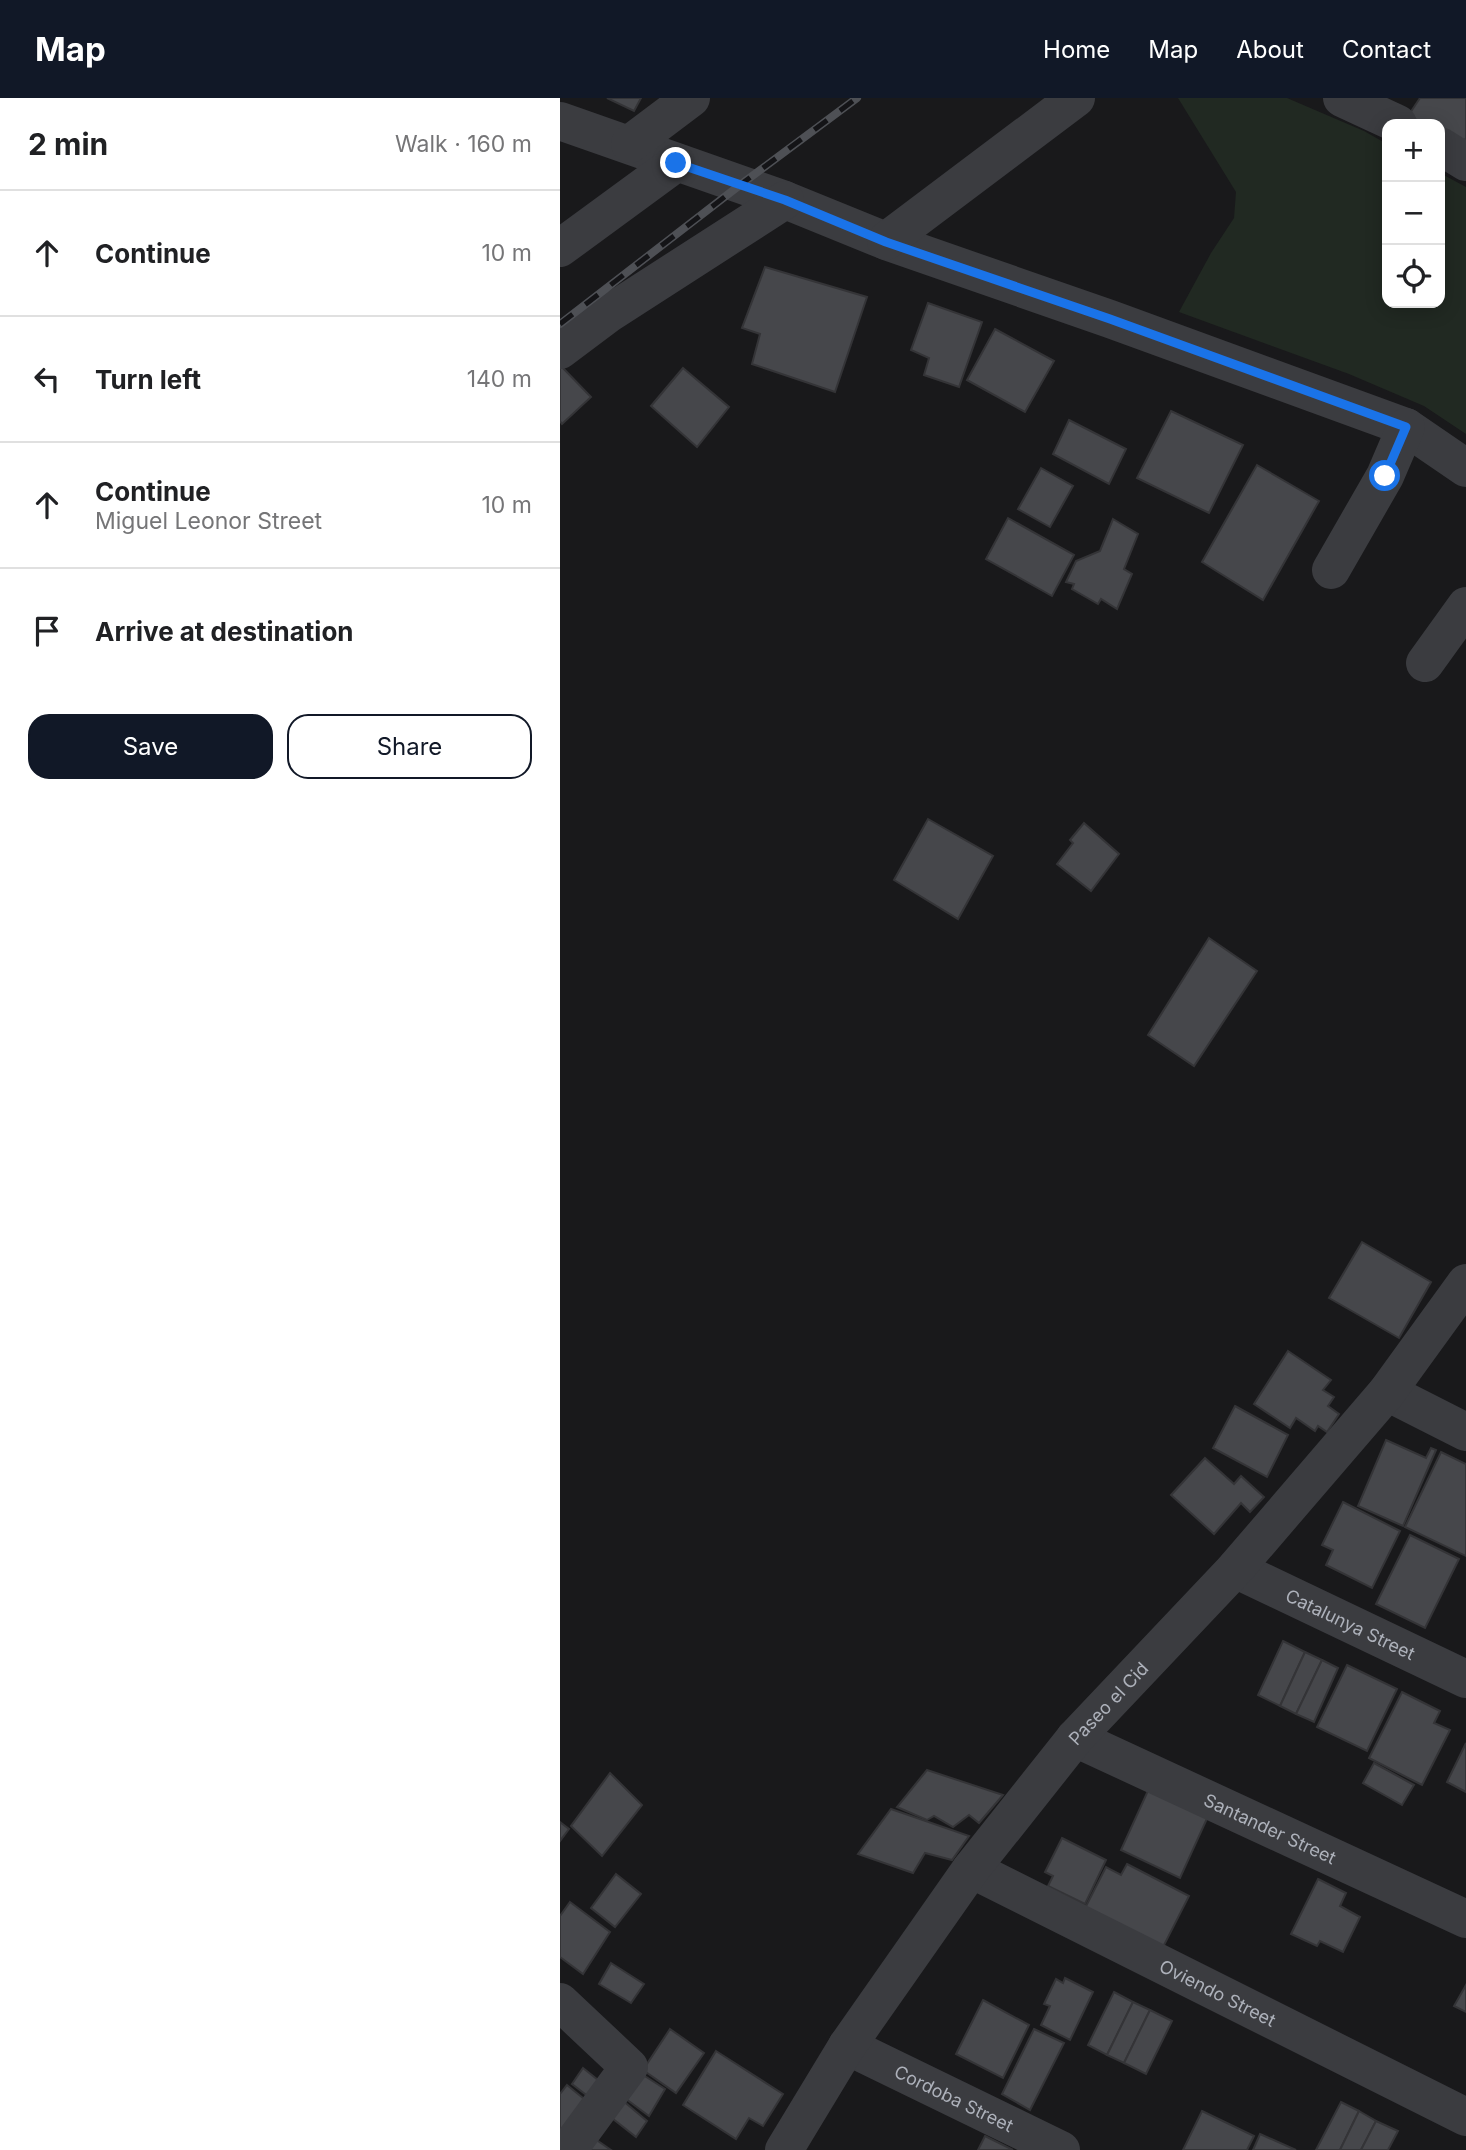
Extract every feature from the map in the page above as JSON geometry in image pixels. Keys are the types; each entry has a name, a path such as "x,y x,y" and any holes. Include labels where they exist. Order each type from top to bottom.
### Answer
{"street":[{"path":"629,144 691,98"},
{"path":"886,242 1076,98"},
{"path":"1342,98 1387,119"},
{"path":"560,121 785,200 886,242 1110,319 1406,427 1466,468"},
{"path":"1445,149 1466,162"},
{"path":"560,248 676,163"},
{"path":"560,350 608,314 785,200"},
{"path":"1331,570 1385,476 1406,427"},
{"path":"1424,663 1466,607"},
{"name":"Paseo el Cid","path":"783,2150 847,2046 971,1869 1074,1738 1235,1569 1387,1392 1466,1283"},
{"path":"1387,1392 1466,1432"},
{"name":"Catalunya Street","path":"1235,1569 1466,1679"},
{"name":"Santander Street","path":"1074,1738 1466,1919"},
{"name":"Oviendo Street","path":"971,1869 1466,2117"},
{"path":"560,2002 629,2067 568,2150"},
{"name":"Cordoba Street","path":"847,2046 1061,2150"}],"shaded area":[{"path":"1178,98 1287,98 1364,131 1382,141 1382,308 1445,308 1445,176 1466,187 1466,434 1424,406 1349,374 1179,312 1211,253 1234,218 1236,192"}],"building":[{"path":"607,98 641,98 634,111"},
{"path":"1420,98 1466,98 1466,138 1463,143 1445,134 1445,119 1414,119 1408,116"},
{"path":"765,267 867,297 835,392 752,364 760,334 742,328"},
{"path":"928,303 982,322 959,387 924,375 929,358 911,350"},
{"path":"995,329 1054,361 1025,412 967,380"},
{"path":"560,365 591,397 562,424 560,421"},
{"path":"683,368 729,407 697,447 651,406"},
{"path":"1171,411 1243,445 1209,513 1137,478"},
{"path":"1069,420 1126,449 1109,484 1053,454"},
{"path":"1257,465 1319,501 1263,600 1202,562"},
{"path":"1041,468 1073,486 1050,527 1018,509"},
{"path":"1008,518 1074,555 1052,596 986,559"},
{"path":"1113,519 1138,534 1124,569 1132,574 1117,609 1101,599 1098,604 1072,589 1074,584 1066,582 1076,561 1100,551"},
{"path":"928,819 993,856 958,919 894,880"},
{"path":"1084,823 1119,854 1091,891 1057,864 1073,843 1070,840"},
{"path":"1209,938 1257,971 1194,1066 1148,1035"},
{"path":"1362,1242 1431,1282 1399,1338 1329,1298"},
{"path":"1288,1351 1331,1380 1323,1390 1334,1397 1328,1406 1339,1414 1327,1432 1318,1426 1315,1431 1296,1418 1290,1428 1254,1404"},
{"path":"1235,1406 1288,1435 1267,1477 1213,1448"},
{"path":"1386,1440 1426,1458 1431,1448 1436,1450 1403,1526 1358,1506"},
{"path":"1441,1452 1466,1464 1466,1556 1405,1527"},
{"path":"1205,1458 1234,1484 1241,1476 1264,1497 1250,1512 1241,1503 1214,1534 1171,1495"},
{"path":"1343,1502 1400,1531 1372,1588 1326,1565 1333,1550 1322,1545"},
{"path":"1410,1535 1459,1559 1425,1628 1376,1604"},
{"path":"1283,1641 1305,1652 1280,1706 1258,1695"},
{"path":"1305,1652 1322,1660 1296,1714 1280,1706"},
{"path":"1322,1660 1338,1668 1314,1722 1296,1714"},
{"path":"1347,1665 1397,1689 1367,1751 1317,1727"},
{"path":"1402,1692 1440,1711 1434,1723 1450,1730 1422,1785 1369,1758"},
{"path":"1466,1743 1466,1792 1447,1782"},
{"path":"1374,1763 1414,1785 1402,1805 1363,1783"},
{"path":"927,1770 1003,1795 979,1823 969,1815 953,1827 934,1816 927,1820 897,1807"},
{"path":"610,1773 642,1805 602,1856 571,1826"},
{"path":"1151,1784 1210,1812 1180,1878 1121,1850"},
{"path":"891,1809 969,1836 952,1860 925,1853 913,1873 858,1854"},
{"path":"560,1822 569,1829 560,1841"},
{"path":"1062,1838 1106,1860 1085,1904 1048,1886 1053,1876 1045,1872"},
{"path":"1127,1864 1189,1896 1159,1955 1082,1914 1106,1867 1121,1875"},
{"path":"616,1874 641,1894 615,1927 591,1908"},
{"path":"1318,1879 1346,1893 1340,1906 1360,1917 1343,1952 1320,1941 1317,1946 1291,1934"},
{"path":"570,1902 610,1932 583,1974 560,1957 560,1916"},
{"path":"611,1963 644,1984 631,2003 599,1984"},
{"path":"1065,1978 1093,1992 1070,2040 1041,2025 1050,2006 1044,2004 1056,1979 1063,1983"},
{"path":"1466,1985 1466,2012 1454,2006"},
{"path":"1114,1992 1133,2002 1107,2055 1088,2045"},
{"path":"983,2000 1029,2025 1003,2078 956,2054"},
{"path":"1133,2002 1150,2010 1124,2063 1107,2055"},
{"path":"1150,2010 1172,2021 1146,2074 1124,2063"},
{"path":"670,2029 704,2053 676,2093 643,2070"},
{"path":"1034,2029 1064,2043 1030,2110 1002,2094"},
{"path":"716,2051 783,2094 763,2126 749,2118 736,2139 683,2105"},
{"path":"583,2068 608,2088 598,2104 572,2084"},
{"path":"637,2071 665,2089 649,2116 622,2096"},
{"path":"567,2085 594,2107 560,2140 560,2094"},
{"path":"615,2094 647,2121 636,2137 603,2111"},
{"path":"1341,2102 1359,2111 1340,2150 1316,2150"},
{"path":"1202,2111 1254,2136 1247,2150 1183,2150"},
{"path":"1359,2111 1376,2121 1361,2150 1340,2150"},
{"path":"1376,2121 1398,2131 1388,2150 1361,2150"},
{"path":"585,2132 611,2150 573,2150"},
{"path":"1260,2134 1296,2150 1253,2150"},
{"path":"985,2136 1013,2150 978,2150"}],"railway":[{"path":"560,324 857,98"}],"route":[{"path":"676,163 785,200 886,242 1110,319 1406,427 1385,476"}]}
